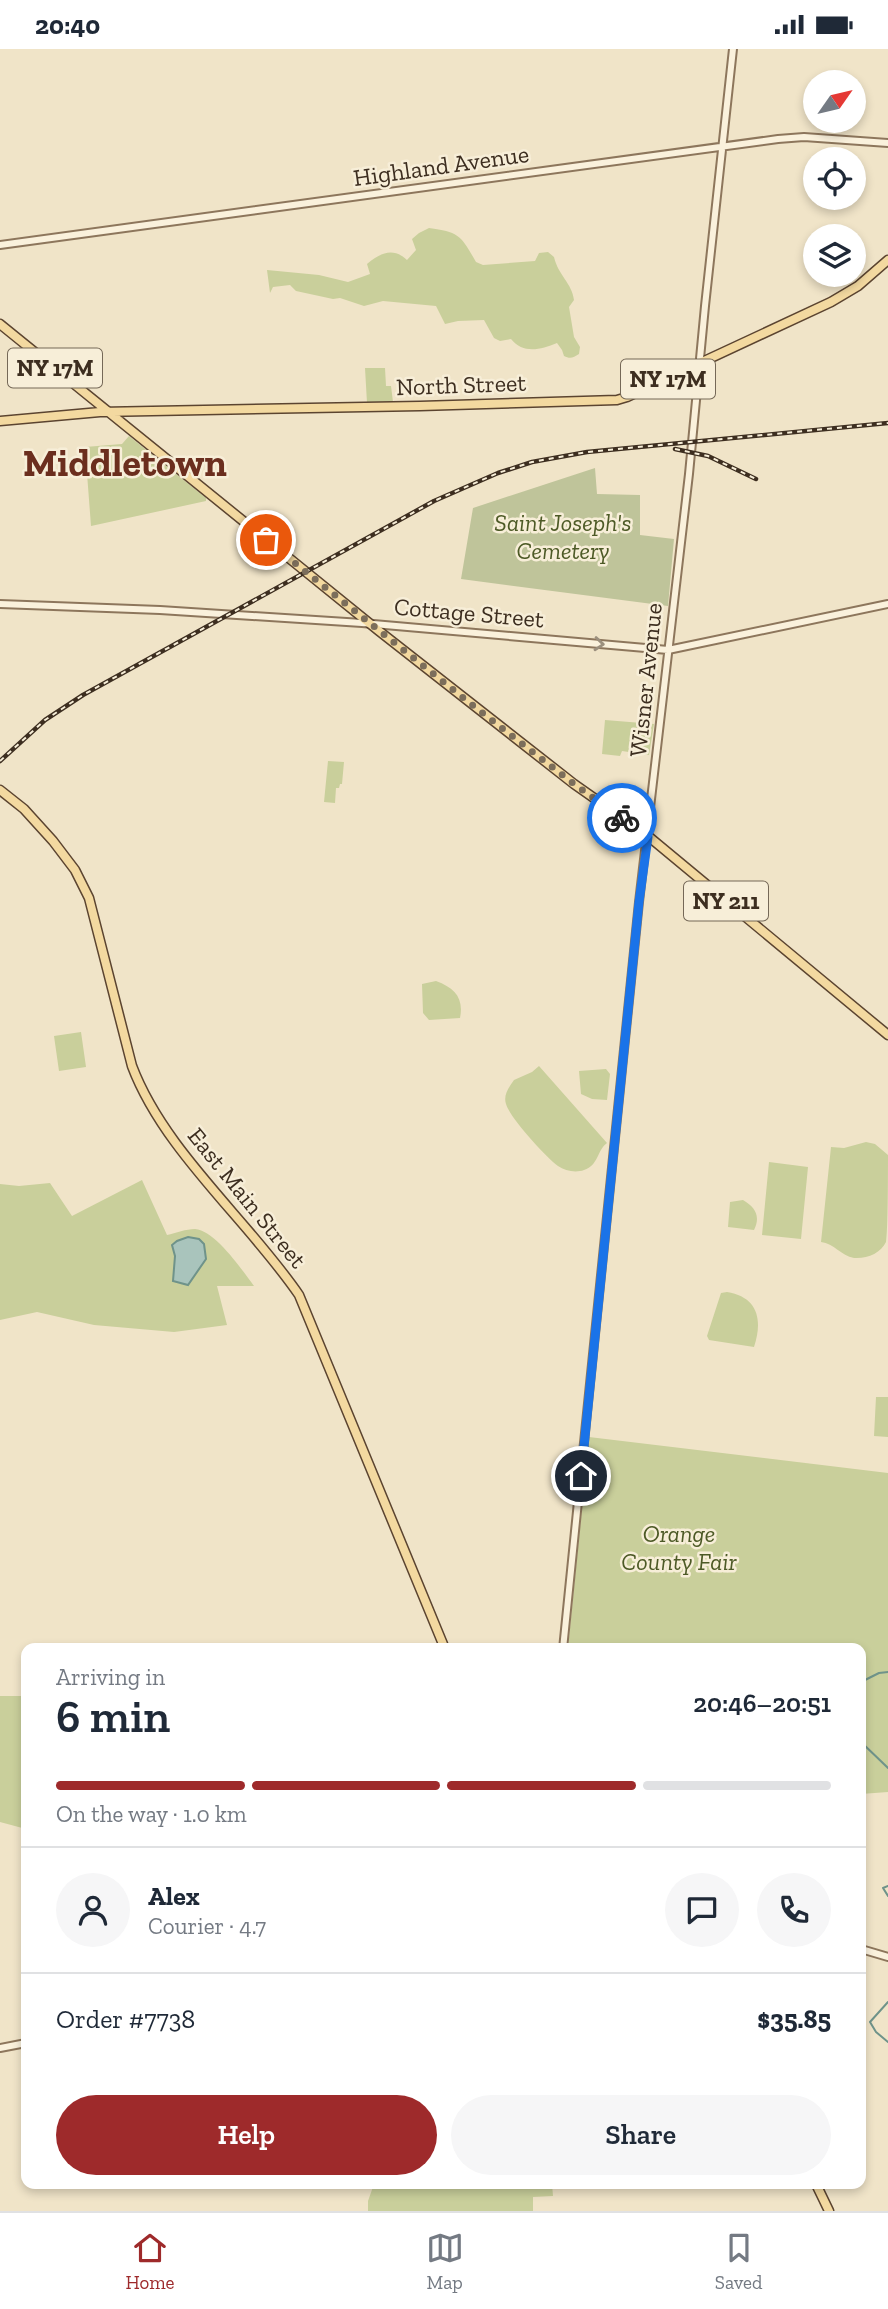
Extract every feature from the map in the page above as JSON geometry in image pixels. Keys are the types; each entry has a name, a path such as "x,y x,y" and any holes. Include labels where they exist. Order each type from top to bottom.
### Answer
{"main road":[{"name":"North Street","path":"0,421 110,412 609,401 627,397 701,364 831,302 858,286 888,260"},
{"name":"NY 17M","path":"0,324 110,412"},
{"name":"NY 211","path":"110,412 371,624 574,784 648,837 888,1035"},
{"name":"East Main Street","path":"0,790 43,829 75,870 85,889 93,910 132,1066 155,1111 186,1154 281,1268 299,1295 443,1643"},
{"path":"818,2189 829,2211"}],"street":[{"name":"Wisner Avenue","path":"564,1643 639,902 701,364 733,49"},
{"name":"Highland Avenue","path":"0,245 804,137 888,143"},
{"name":"Cottage Street","path":"0,604 160,610 371,624 668,650 888,604"},
{"path":"866,1950 888,1957"},
{"path":"0,2048 21,2044"}],"green space":[{"path":"429,228 454,234 467,246 476,262 483,265 535,261 539,253 548,252 554,257 573,294 574,300 569,307 574,337 580,347 579,354 572,358 564,356 557,343 526,349 511,339 500,341 494,338 484,320 445,324 436,306 383,301 364,306 340,298 296,291 290,285 273,287 270,293 267,270 319,275 348,282 370,274 367,264 382,254 397,254 407,260 416,250 412,239"},
{"path":"365,368 385,368 386,386 391,386 393,402 367,403"},
{"path":"129,436 206,498 206,501 91,526 85,447 122,444"},
{"name":"Saint Joseph's Cemetery","path":"595,468 597,494 640,495 640,535 674,539 668,606 461,579 473,508"},
{"path":"605,720 654,724 649,755 622,751 620,756 602,754"},
{"path":"328,761 344,762 342,784 336,788 335,803 324,802"},
{"path":"436,981 457,995 461,1005 460,1018 429,1020 423,1013 422,984"},
{"path":"81,1032 86,1067 59,1071 54,1036"},
{"path":"539,1066 607,1143 589,1168 571,1171 558,1166 521,1127 506,1104 508,1088 514,1080"},
{"path":"606,1069 610,1074 607,1100 592,1099 581,1094 579,1071"},
{"path":"866,1142 875,1144 888,1155 886,1242 873,1255 854,1258 821,1242 831,1147 844,1148"},
{"path":"769,1162 808,1167 801,1239 762,1235"},
{"path":"142,1180 167,1235 192,1229 203,1231 228,1252 254,1286 217,1286 227,1325 174,1332 94,1325 37,1312 0,1320 0,1184 19,1186 50,1183 72,1216"},
{"path":"743,1200 756,1212 754,1230 728,1227 730,1202"},
{"path":"727,1292 746,1299 756,1311 758,1328 754,1347 709,1340 707,1336 721,1293"},
{"path":"876,1397 888,1397 888,1437 874,1436"},
{"name":"Orange County Fair","path":"589,1437 888,1473 888,1792 866,1794 866,1643 568,1643"},
{"path":"0,1696 21,1696 21,1828 0,1822"},
{"path":"372,2189 552,2189 553,2196 533,2197 533,2211 368,2211"}],"water":[{"path":"188,1237 199,1239 204,1244 206,1259 188,1285 173,1281 175,1256 172,1245"}],"waterway":[{"path":"866,1680 888,1672"},
{"path":"866,1747 888,1768"},
{"path":"888,1886 883,1888 888,1896"},
{"path":"888,2002 870,2022 876,2032 888,2042"}],"railway":[{"path":"0,761 45,720 83,695 434,501 498,473 532,462 587,452 888,423"},
{"path":"675,449 708,456 756,479"}],"way so far":[{"path":"266,540 476,708 622,818"}],"district":[{"name":"Middletown","path":"125,463"}],"route":[{"path":"581,1476 639,902 648,837 622,818"}]}
